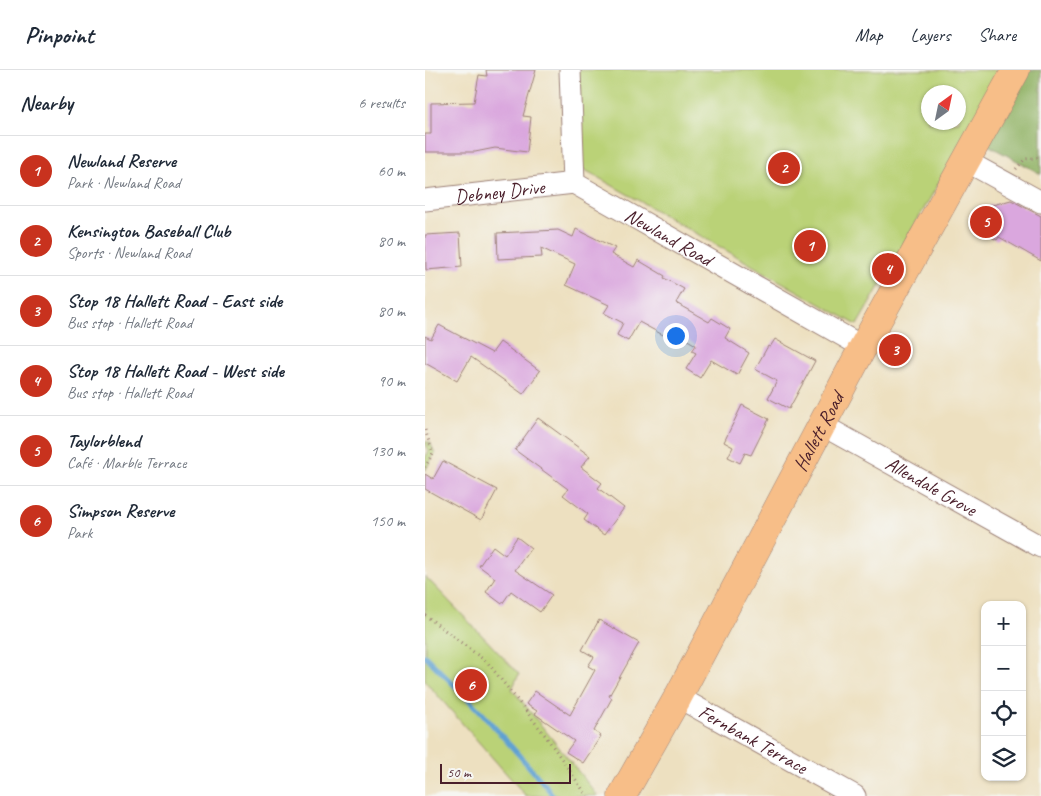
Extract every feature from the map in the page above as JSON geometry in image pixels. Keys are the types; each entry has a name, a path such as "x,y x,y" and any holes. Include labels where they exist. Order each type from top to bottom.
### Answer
{"main road":[{"name":"Hallett Road","path":"622,796 678,696 863,347 1016,70"}],"street":[{"path":"570,70 574,183"},
{"path":"966,161 1041,202"},
{"name":"Debney Drive","path":"425,200 574,183"},
{"name":"Newland Road","path":"574,183 863,347"},
{"name":"Allendale Grove","path":"821,425 1041,547"},
{"name":"Fernbank Terrace","path":"678,696 855,796"}],"path":[{"path":"1003,181 1025,159 1041,157"},
{"path":"425,430 433,453 425,467"},
{"path":"425,615 488,663 545,735 587,796"}],"green space":[{"path":"577,70 1004,70 857,325 578,166"},
{"path":"1029,70 1041,70 1041,174 988,145"},
{"path":"425,442 430,442 435,453 425,471 425,458 429,451"},
{"path":"425,576 519,674 512,689 598,796 526,796 425,681"}],"building":[{"path":"486,70 536,70 523,116 531,117 527,152 495,148 475,152 425,152 425,134 431,134 431,103 474,102 479,75 487,76"},
{"path":"1011,200 1041,216 1041,261 999,237 997,240 974,228 985,207"},
{"path":"576,229 615,248 611,254 634,267 638,260 665,276 664,278 684,289 676,303 709,322 712,318 730,329 725,338 749,353 737,375 711,360 700,378 686,369 696,353 692,351 696,345 667,328 663,335 639,322 628,341 617,335 623,323 604,313 609,305 566,285 575,264 541,248 542,257 498,259 497,233 558,230 573,237"},
{"path":"460,233 462,267 426,270 425,235"},
{"path":"439,325 492,353 500,342 540,371 523,394 471,357 457,381 425,363 425,336 431,339"},
{"path":"775,339 815,361 789,409 768,398 777,381 755,369 768,346 770,347"},
{"path":"742,405 769,419 751,455 745,453 740,463 728,457 733,447 724,442"},
{"path":"538,418 590,456 581,467 602,483 598,488 624,508 604,535 584,520 588,514 563,495 568,489 515,450"},
{"path":"443,461 497,490 481,520 425,489 425,474 433,479"},
{"path":"517,537 531,548 515,570 552,595 540,612 511,591 502,604 486,592 495,578 479,566 493,546 505,555"},
{"path":"599,620 639,643 609,696 612,698 594,731 601,736 583,763 566,752 574,741 535,714 537,711 526,704 535,691 570,715 595,670 588,666 594,657 582,650"}],"waterway":[{"path":"425,656 482,713 553,796"}],"place":[{"name":"Kensington Baseball Club","path":"784,168"},
{"name":"Taylorblend","path":"986,222"},
{"name":"Newland Reserve","path":"810,246"},
{"name":"Stop 18 Hallett Road - West side","path":"888,269"},
{"name":"Stop 18 Hallett Road - East side","path":"895,350"},
{"name":"Simpson Reserve","path":"471,685"}]}
